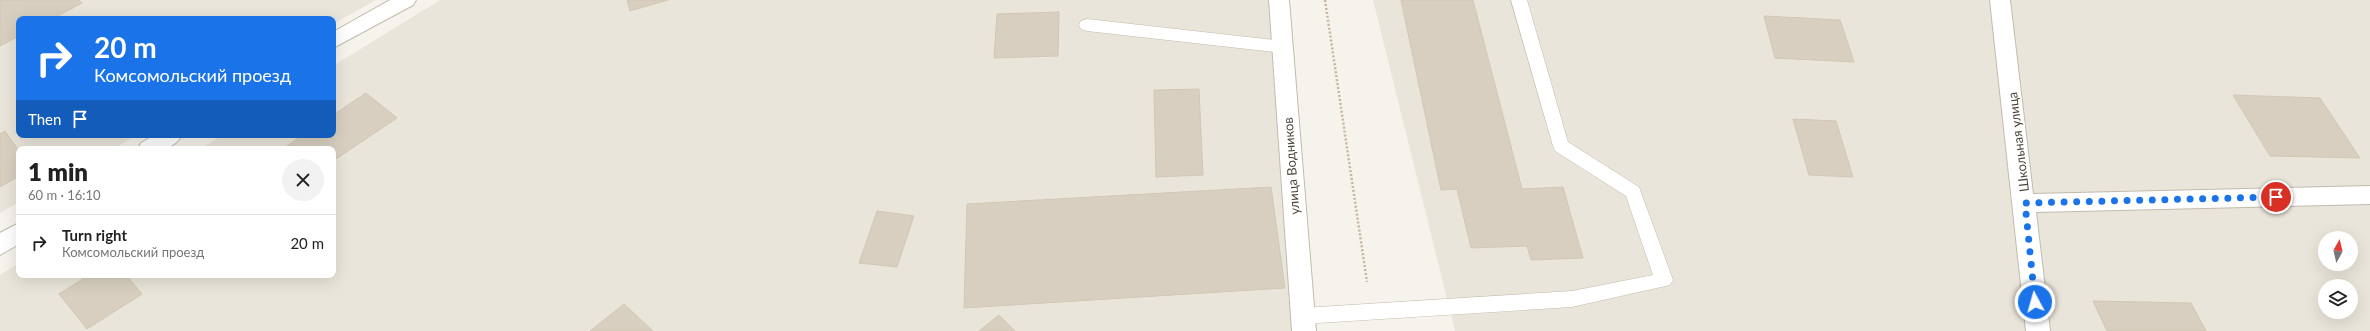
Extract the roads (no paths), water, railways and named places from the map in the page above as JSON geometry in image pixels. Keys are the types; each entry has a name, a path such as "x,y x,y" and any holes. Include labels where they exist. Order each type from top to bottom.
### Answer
{"street":[{"path":"336,39 406,0"},
{"name":"улица Водников","path":"1279,0 1303,324"},
{"name":"Школьная улица","path":"2000,0 2025,203 2038,331"},
{"path":"154,146 166,138"},
{"path":"2025,203 2370,195"},
{"path":"0,244 16,234"}],"lane":[{"path":"1303,324 1371,312 1572,299 1664,280 1633,192 1560,146 1519,0"},
{"path":"1087,25 1283,47"}]}
